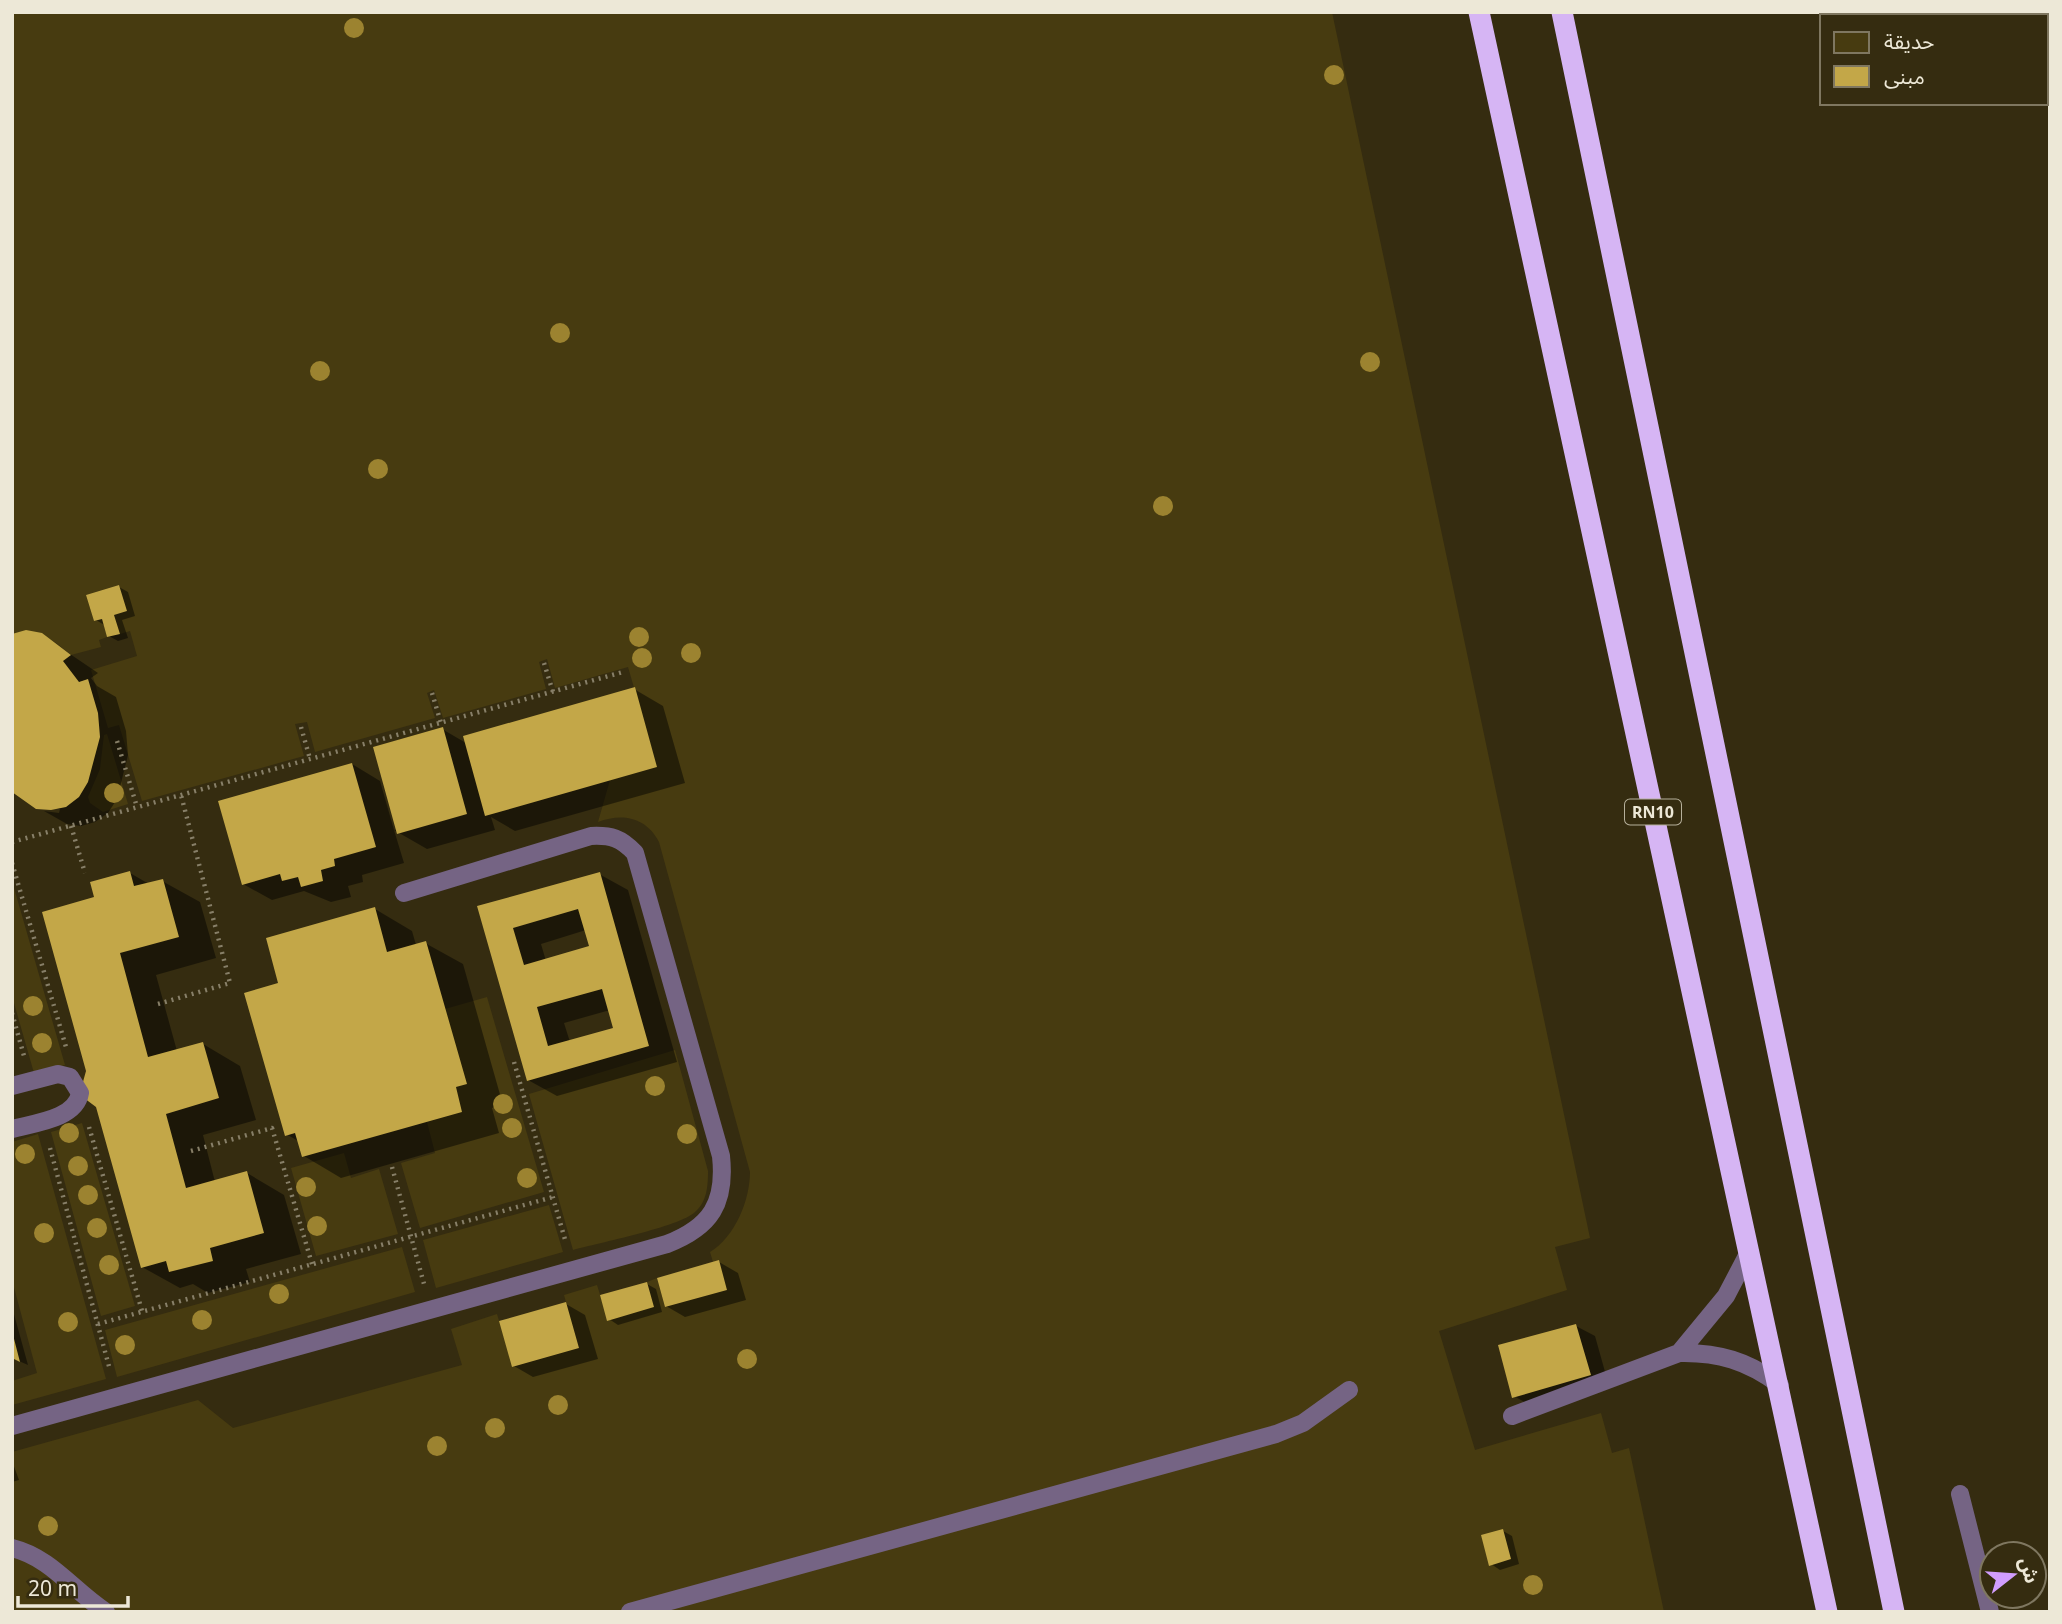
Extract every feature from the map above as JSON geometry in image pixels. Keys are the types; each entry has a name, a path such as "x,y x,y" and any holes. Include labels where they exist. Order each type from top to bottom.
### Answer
{"highway":[{"name":"RN10","path":"1479,12 1780,1385 1827,1612"},
{"path":"1562,12 1894,1612"}],"lane":[{"path":"12,1426 574,1270 689,1236 706,1221 718,1201 723,1178 721,1156 635,853 623,841 608,835 591,836 404,893"},
{"path":"12,1086 58,1074 70,1077 79,1089 78,1101 71,1110 12,1129"},
{"path":"1679,1353 1726,1296 1749,1252"},
{"path":"1512,1416 1679,1353 1722,1356 1743,1362 1780,1385"},
{"path":"630,1612 1276,1434 1311,1418 1349,1390"},
{"path":"1960,1494 1990,1612"},
{"path":"12,1548 29,1552 53,1568 106,1612"}],"path":[{"path":"544,663 553,692"},
{"path":"12,842 623,672"},
{"path":"432,693 441,723"},
{"path":"301,727 310,759"},
{"path":"117,741 137,807"},
{"path":"158,1004 230,983 181,795"},
{"path":"71,826 85,873"},
{"path":"12,863 142,1311"},
{"path":"12,1013 31,1081"},
{"path":"514,1062 574,1270"},
{"path":"43,1120 117,1395"},
{"path":"191,1151 272,1128 312,1264"},
{"path":"391,1167 431,1310"},
{"path":"98,1324 553,1197"}],"green space":[{"path":"12,12 1332,12 1590,1238 1555,1247 1567,1290 1439,1331 1475,1450 1601,1413 1612,1453 1629,1448 1664,1612 12,1612 12,1452 198,1400 233,1428 462,1365 451,1329 497,1314 513,1367 579,1348 564,1295 597,1285 608,1320 654,1307 647,1282 657,1278 665,1307 727,1290 719,1261 713,1262 710,1252 727,1237 739,1217 747,1194 750,1172 659,842 647,827 633,819 616,818 598,822 610,780 657,767 628,667 555,688 547,659 539,662 546,689 443,718 434,690 427,693 435,718 315,752 307,722 295,724 304,756 142,801 119,725 108,728 91,670 137,656 130,631 120,634 114,615 127,611 119,585 86,595 94,621 102,619 107,637 99,640 101,647 71,655 51,639 37,633 12,634"},
{"path":"107,734 128,804 103,812 90,803 88,797 100,769 104,735"},
{"path":"12,881 65,1065 34,1073 12,996"},
{"path":"487,997 544,1192 420,1228 401,1163 435,1153 427,1122 462,1112 456,1087 466,1084 445,1009"},
{"path":"675,1050 708,1171 707,1188 702,1203 695,1212 673,1223 573,1250 529,1094"},
{"path":"82,1123 135,1306 101,1316 51,1132"},
{"path":"38,1134 106,1379 12,1405 12,1381 37,1373 12,1280 12,1142"},
{"path":"344,1153 351,1178 379,1169 398,1234 316,1256 291,1168"},
{"path":"549,1205 563,1252 436,1288 423,1240"},
{"path":"402,1247 415,1292 117,1377 105,1330"}],"building":[{"path":"119,585 127,611 114,615 120,634 107,637 102,619 94,621 86,595"},
{"path":"26,630 42,633 71,655 63,661 79,682 88,679 98,713 100,737 88,782 79,797 66,807 51,810 36,809 12,792 12,634"},
{"path":"635,687 657,767 485,816 463,736"},
{"path":"443,727 467,814 397,834 373,747"},
{"path":"352,763 376,847 334,859 335,866 321,870 323,881 301,887 298,877 282,881 280,874 242,885 218,801"},
{"path":"130,871 134,886 163,879 179,937 120,953 148,1057 203,1042 219,1098 166,1114 186,1188 247,1171 264,1233 210,1248 213,1261 169,1272 166,1261 141,1268 96,1107 84,1098 81,1089 86,1071 42,912 94,897 90,882"},
{"path":"600,872 649,1046 527,1081 477,906","holes":["578,909 589,946 524,965 513,928","602,989 613,1028 548,1046 537,1007"]},
{"path":"375,907 387,952 426,941 467,1084 456,1087 462,1112 302,1157 295,1133 285,1136 244,993 278,983 266,938"},
{"path":"719,1260 727,1290 665,1307 657,1278"},
{"path":"647,1282 654,1307 607,1321 600,1295"},
{"path":"566,1302 579,1348 512,1367 499,1321"},
{"path":"1576,1324 1591,1375 1512,1398 1498,1345"},
{"path":"13,1335 20,1362 12,1358"},
{"path":"1503,1529 1511,1559 1489,1566 1481,1535"}]}
